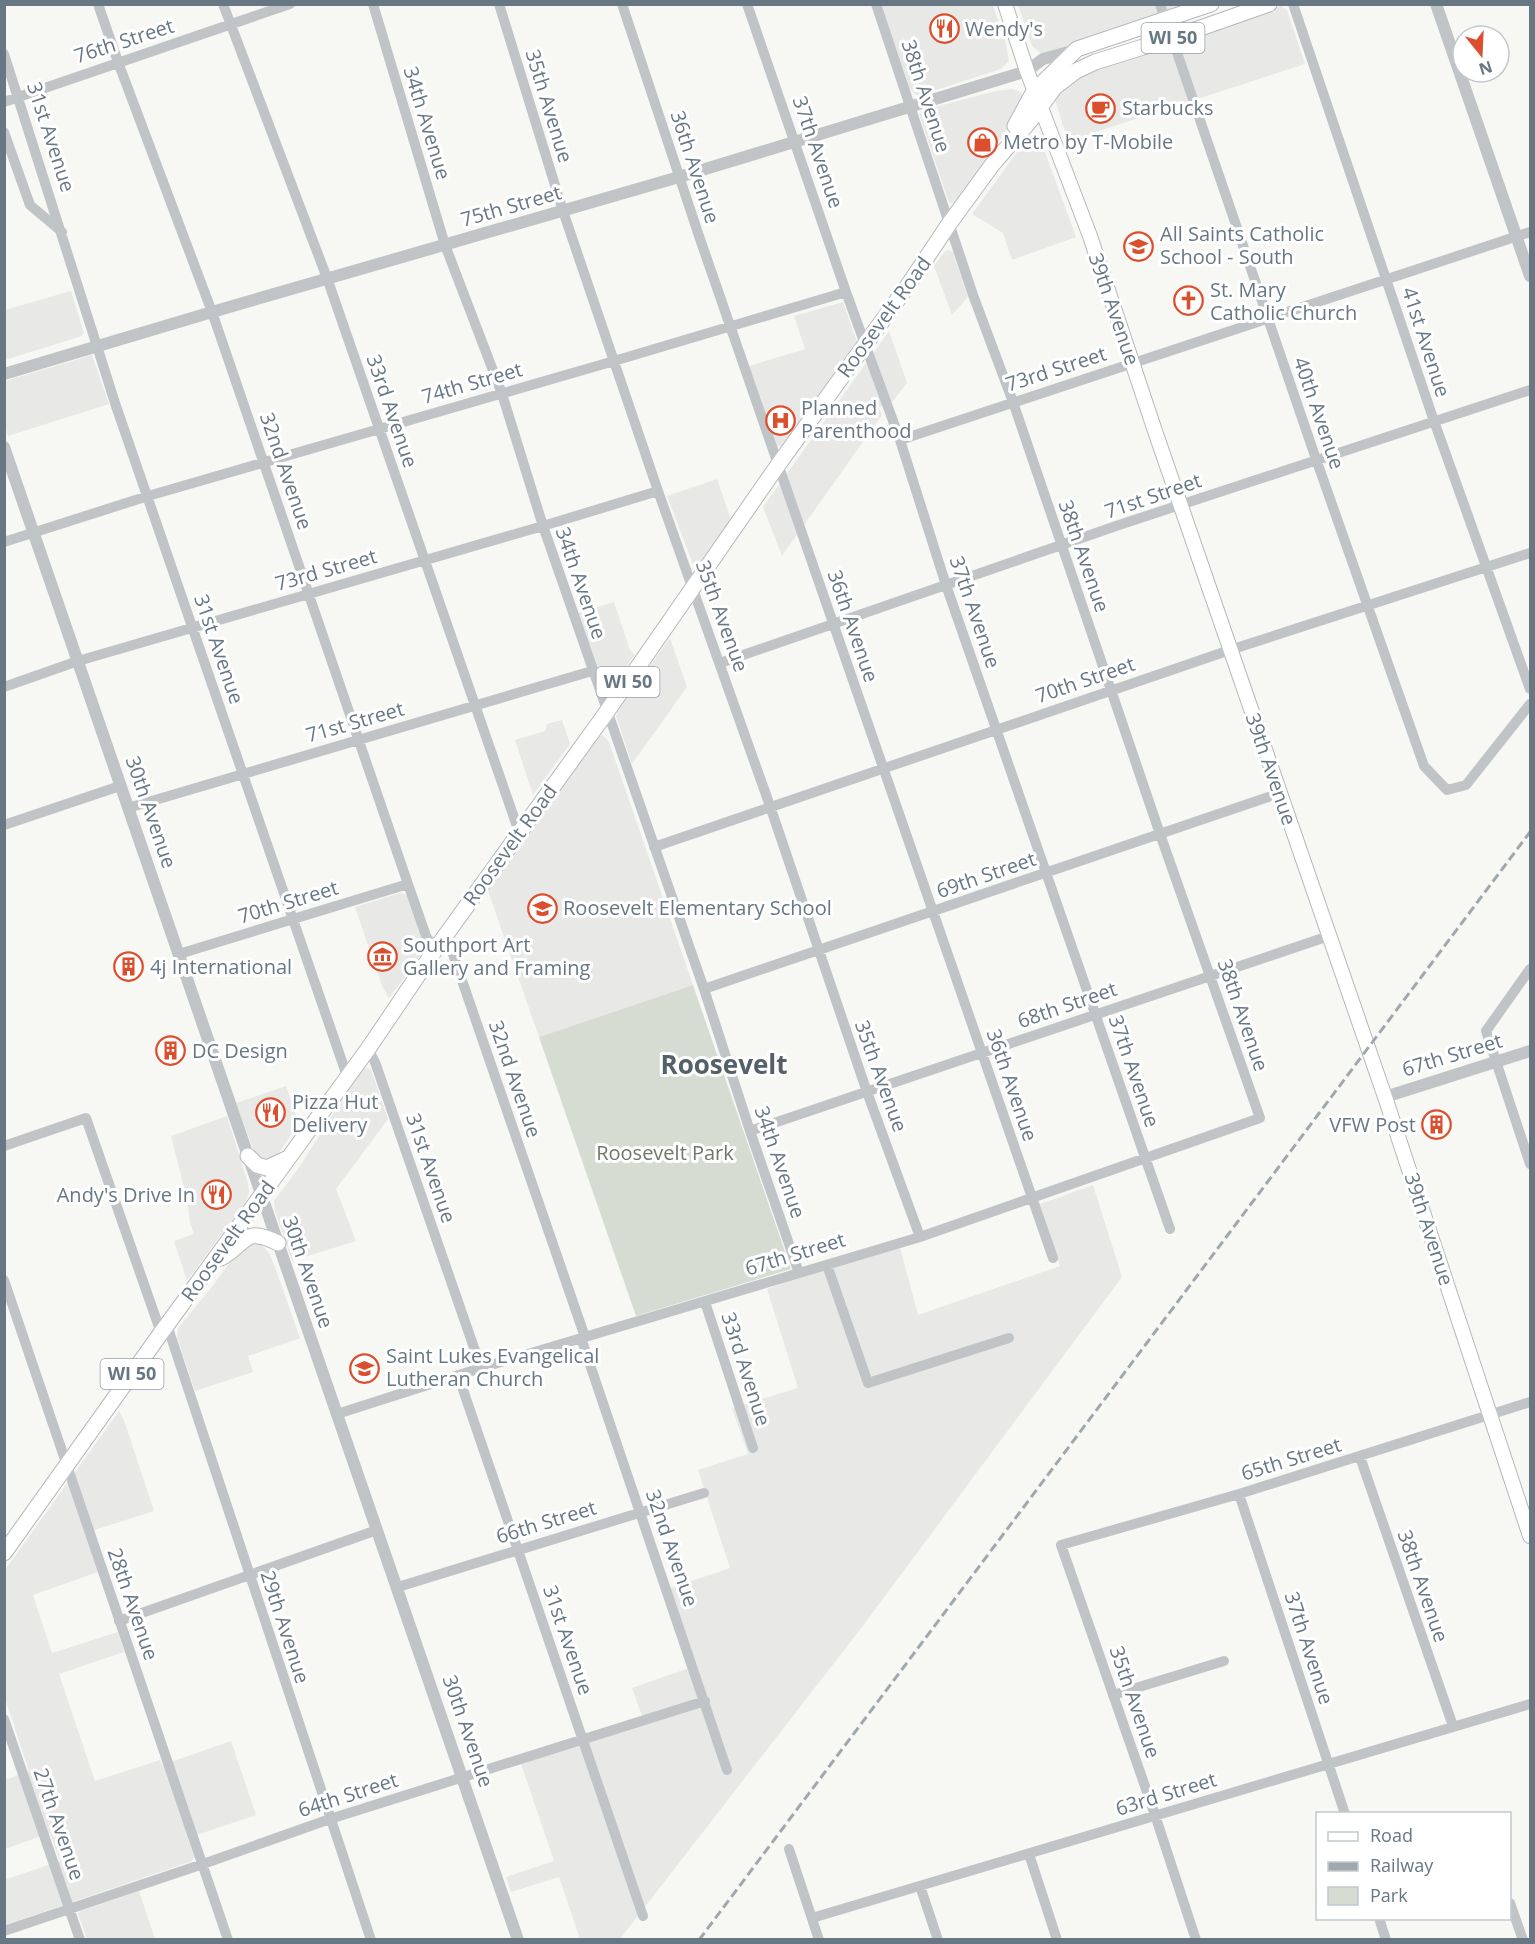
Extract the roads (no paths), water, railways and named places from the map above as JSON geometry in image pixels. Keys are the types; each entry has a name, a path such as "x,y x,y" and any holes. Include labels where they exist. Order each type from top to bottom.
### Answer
{"main road":[{"name":"39th Avenue","path":"1005,4 1034,91 1090,236 1385,1097 1530,1536"},
{"name":"WI 50","path":"992,165 1034,91 1077,49 1211,4"},
{"name":"WI 50","path":"992,165 1055,87 1076,71 1095,62 1269,4"},
{"name":"Roosevelt Road","path":"4,1553 368,1049 446,934 693,591 778,465 992,165"},
{"path":"248,1156 257,1165 267,1168 289,1158"},
{"path":"213,1262 251,1236 263,1236 278,1243"}],"street":[{"name":"32nd Avenue","path":"98,4 212,312 426,936 435,950"},
{"name":"33rd Avenue","path":"223,4 327,278 519,832"},
{"name":"76th Street","path":"4,102 290,4"},
{"name":"34th Avenue","path":"373,4 445,245 502,394 543,526 606,713 704,989 799,1273"},
{"name":"35th Avenue","path":"499,4 563,211 658,491 770,806 867,1092 920,1237"},
{"name":"36th Avenue","path":"622,4 730,326 1053,1258"},
{"name":"37th Avenue","path":"747,4 796,141 864,345 900,440 946,585 1170,1229"},
{"name":"38th Avenue","path":"876,4 973,295 1013,402 1110,690 1260,1118"},
{"path":"1160,4 1165,20"},
{"name":"41st Avenue","path":"1293,4 1434,421 1530,689"},
{"path":"1436,4 1530,276"},
{"name":"40th Avenue","path":"1172,38 1424,766 1447,790 1466,785 1530,704"},
{"name":"75th Street","path":"4,374 679,177 1027,71 1043,60 1077,49"},
{"name":"31st Avenue","path":"4,54 63,232 96,346 347,1076"},
{"name":"75th Street","path":"1027,71 1050,76 1076,71"},
{"name":"31st Avenue","path":"4,132 30,205 63,232"},
{"name":"73rd Street","path":"900,440 1530,232"},
{"name":"74th Street","path":"4,542 148,496 614,362 846,292"},
{"name":"71st Street","path":"720,663 1316,459 1530,390"},
{"name":"30th Avenue","path":"4,447 518,1940"},
{"name":"73rd Street","path":"4,687 78,661 658,491"},
{"name":"70th Street","path":"654,847 1110,690 1530,553"},
{"name":"71st Street","path":"128,808 592,671"},
{"path":"4,825 120,786"},
{"name":"69th Street","path":"704,989 1280,793"},
{"name":"70th Street","path":"179,954 408,884"},
{"name":"32nd Avenue","path":"446,934 727,1770"},
{"name":"68th Street","path":"750,1131 1329,936"},
{"path":"1530,969 1486,1031 1530,1164"},
{"name":"31st Avenue","path":"368,1049 379,1073 481,1368"},
{"name":"67th Street","path":"1385,1097 1530,1051"},
{"name":"29th Avenue","path":"4,1146 86,1118 164,1329 249,1574 371,1940"},
{"name":"67th Street","path":"337,1414 583,1337 920,1237 1260,1118"},
{"path":"827,1265 868,1383 1009,1338"},
{"name":"28th Avenue","path":"4,1280 228,1940"},
{"name":"33rd Avenue","path":"705,1302 753,1448"},
{"name":"31st Avenue","path":"458,1375 643,1916"},
{"name":"65th Street","path":"1061,1545 1239,1494 1530,1402"},
{"name":"38th Avenue","path":"1360,1457 1453,1726"},
{"name":"66th Street","path":"398,1587 704,1492"},
{"name":"37th Avenue","path":"1239,1494 1344,1812"},
{"path":"119,1620 377,1530"},
{"name":"35th Avenue","path":"1061,1545 1196,1940"},
{"path":"1113,1695 1224,1661"},
{"name":"64th Street","path":"4,1931 330,1819 705,1701"},
{"name":"63rd Street","path":"812,1918 1530,1704"},
{"name":"27th Avenue","path":"4,1719 80,1940"},
{"path":"789,1849 819,1940"},
{"path":"1029,1854 1057,1940"},
{"path":"920,1886 938,1940"},
{"path":"1511,1908 1523,1940"},
{"path":"1382,1920 1386,1940"}],"railway":[{"path":"699,1940 1530,832"}],"place":[{"name":"Wendy's","path":"944,29"},
{"name":"Starbucks","path":"1101,108"},
{"name":"Metro by T-Mobile","path":"982,142"},
{"name":"All Saints Catholic School - South","path":"1139,246"},
{"name":"St. Mary Catholic Church","path":"1189,301"},
{"name":"Planned Parenthood","path":"780,420"},
{"name":"Roosevelt Elementary School","path":"542,908"},
{"name":"Southport Art Gallery and Framing","path":"382,956"},
{"name":"4j International","path":"129,967"},
{"name":"DC Design","path":"171,1051"},
{"name":"Pizza Hut Delivery","path":"271,1113"},
{"name":"VFW Post","path":"1437,1125"},
{"name":"Andy's Drive In","path":"216,1195"},
{"name":"Saint Lukes Evangelical Lutheran Church","path":"365,1368"}],"district":[{"name":"Roosevelt","path":"724,1065"}],"park label":[{"name":"Roosevelt Park","path":"665,1153"}]}
